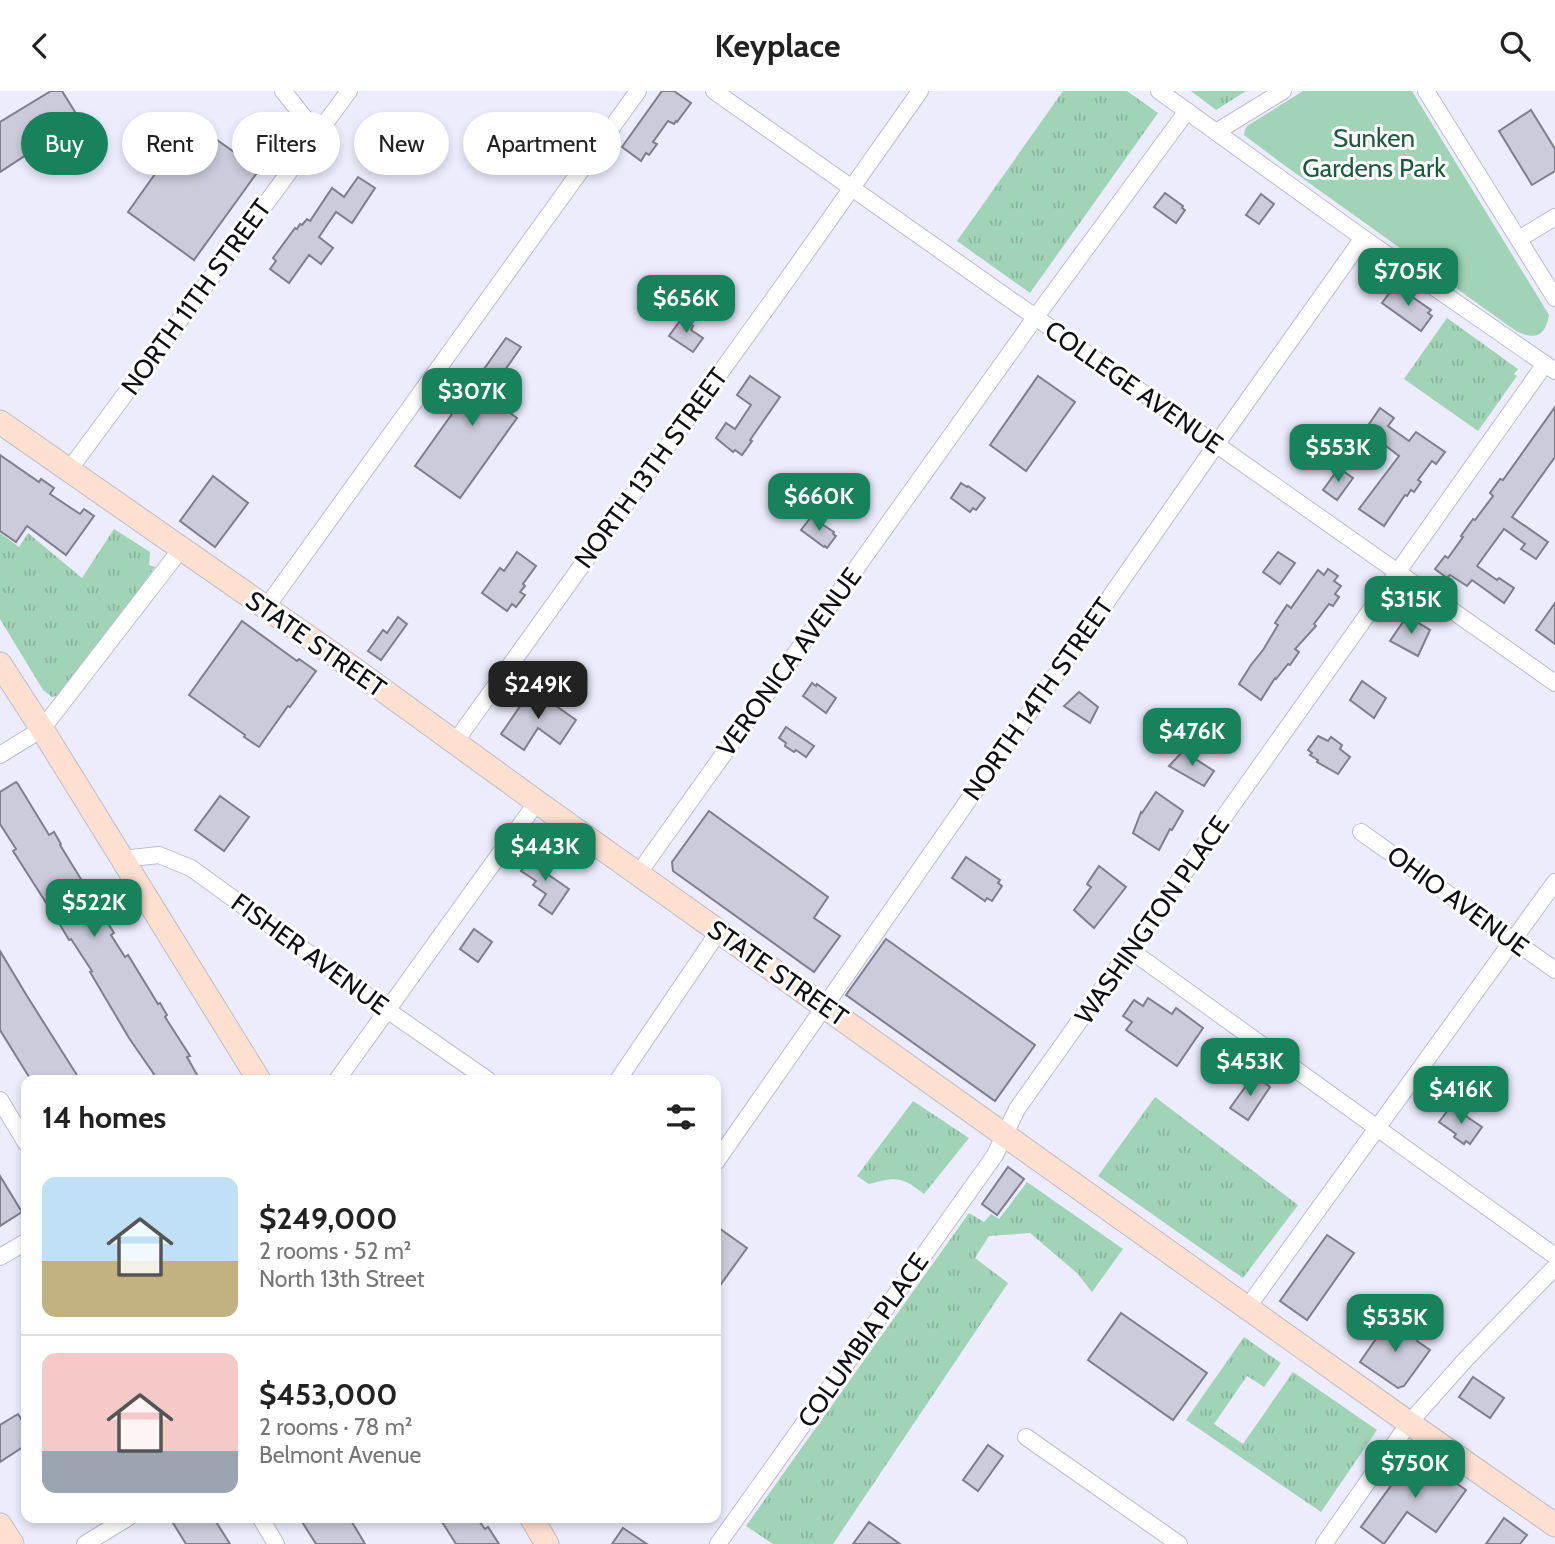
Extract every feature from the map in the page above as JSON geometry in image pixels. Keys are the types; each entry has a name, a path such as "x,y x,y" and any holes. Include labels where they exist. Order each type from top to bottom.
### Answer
{"main road":[{"name":"STATE STREET","path":"0,422 347,664 638,874 1555,1525"},
{"path":"0,664 255,1075"},
{"path":"535,1523 547,1544"},
{"path":"0,1525 12,1544"}],"street":[{"path":"283,91 300,112"},
{"name":"NORTH 11TH STREET","path":"333,112 349,91"},
{"path":"265,609 638,91"},
{"name":"COLLEGE AVENUE","path":"714,91 1555,683"},
{"name":"NORTH 13TH STREET","path":"454,742 920,91"},
{"path":"1159,91 1550,368"},
{"path":"1216,132 1283,91"},
{"path":"1426,91 1555,298"},
{"name":"VERONICA AVENUE","path":"638,874 1035,318 1187,111"},
{"name":"NORTH 11TH STREET","path":"69,470 286,175"},
{"path":"1518,239 1555,217"},
{"name":"NORTH 14TH STREET","path":"721,1155 1363,238"},
{"name":"WASHINGTON PLACE","path":"1006,1135 1017,1109 1398,573 1550,368"},
{"path":"0,755 42,729 181,548"},
{"path":"341,1075 537,802"},
{"name":"OHIO AVENUE","path":"1361,832 1555,970"},
{"name":"FISHER AVENUE","path":"122,859 159,855 191,868 481,1075"},
{"path":"1247,1308 1555,882"},
{"path":"621,1075 719,931"},
{"path":"1130,950 1555,1256"},
{"path":"0,1100 21,1135"},
{"name":"COLUMBIA PLACE","path":"718,1544 995,1155 1006,1135"},
{"path":"0,1257 21,1245"},
{"path":"1324,1544 1409,1423 1466,1359 1555,1267"},
{"path":"1026,1437 1179,1544"},
{"path":"85,1544 118,1523"},
{"path":"264,1523 276,1544"}],"green space":[{"path":"1063,91 1127,91 1158,113 1030,293 957,241"},
{"path":"1191,91 1246,91 1216,110"},
{"name":"Sunken Gardens Park","path":"1303,91 1412,91 1549,315 1542,332 1534,336 1516,331 1244,135 1247,126"},
{"path":"1447,318 1518,369 1514,374 1517,376 1478,431 1404,379"},
{"path":"114,529 150,552 149,565 155,567 63,695 52,697 43,690 0,619 0,533 19,547 28,533 82,578"},
{"path":"1155,1097 1298,1205 1243,1278 1098,1176"},
{"path":"913,1101 969,1138 924,1194 904,1181 886,1180 869,1184 857,1176"},
{"path":"1027,1182 1123,1249 1092,1292 1077,1273 1030,1233 989,1236 975,1258 1008,1283 833,1544 773,1544 746,1526 969,1213 984,1222 991,1214 999,1219"},
{"path":"1244,1337 1281,1363 1264,1387 1247,1376 1214,1424 1243,1444 1293,1372 1377,1430 1321,1512 1186,1420"}],"building":[{"path":"51,91 62,91 75,112 21,112 21,158 0,172 0,122"},
{"path":"662,91 674,91 691,103 677,122 674,124 668,121 653,142 657,144 641,161 622,147"},
{"path":"1531,110 1555,149 1555,171 1532,185 1499,131"},
{"path":"218,141 232,151 232,175 255,175 194,260 128,212 154,175 218,175"},
{"path":"358,177 375,188 352,223 336,212 319,237 333,248 321,264 309,255 289,283 270,269 276,261 273,258 295,228 307,219 310,221 332,188 344,197"},
{"path":"1165,193 1185,210 1176,223 1154,207"},
{"path":"1261,194 1274,204 1259,224 1246,215"},
{"path":"1398,287 1431,310 1428,313 1432,316 1421,331 1382,303 1393,288 1396,290"},
{"path":"682,318 693,326 691,330 703,338 693,352 669,336"},
{"path":"506,338 521,347 505,370 509,373 504,379 507,382 493,401 517,418 460,498 415,466"},
{"path":"750,376 780,397 742,455 735,450 733,452 716,438 726,423 735,429 751,405 737,395"},
{"path":"1038,376 1075,402 1026,471 990,445"},
{"path":"1555,407 1555,457 1512,517 1548,542 1536,559 1521,549 1525,544 1504,529 1477,566 1514,588 1504,603 1472,580 1467,586 1450,575 1447,578 1435,569 1445,556 1448,558 1473,519 1475,520 1493,496 1490,493 1500,479 1503,480"},
{"path":"1380,408 1394,418 1388,426 1409,441 1416,432 1445,452 1436,464 1432,461 1418,480 1421,482 1414,492 1411,490 1405,495 1384,526 1359,509 1399,456 1365,430"},
{"path":"0,455 39,482 41,479 54,488 50,494 80,514 84,509 94,516 66,555 27,526 16,542 0,531"},
{"path":"1339,468 1353,478 1337,500 1323,490"},
{"path":"213,476 248,503 215,547 180,521"},
{"path":"961,483 985,498 976,510 973,508 970,512 951,498"},
{"path":"811,517 834,532 836,536 827,548 801,530"},
{"path":"517,552 536,566 523,584 525,586 520,592 525,595 516,607 512,604 507,611 482,593 500,568 504,571"},
{"path":"1278,552 1295,563 1280,584 1263,572"},
{"path":"1328,569 1338,576 1334,581 1341,586 1335,594 1339,597 1333,606 1329,604 1314,624 1316,626 1295,649 1299,652 1290,665 1275,678 1261,700 1239,684 1263,650 1278,625 1275,623 1287,605 1291,608 1318,570 1324,575"},
{"path":"1555,603 1555,644 1536,630"},
{"path":"1407,616 1430,630 1418,656 1390,641"},
{"path":"398,617 407,624 381,660 368,651 383,630 387,633"},
{"path":"242,621 297,661 299,659 316,671 259,747 189,695"},
{"path":"1362,681 1386,698 1374,718 1350,700"},
{"path":"812,683 836,698 826,713 803,696"},
{"path":"532,689 576,720 560,744 538,728 524,750 501,734"},
{"path":"1079,692 1098,707 1090,723 1064,706"},
{"path":"786,727 814,746 806,757 785,746 786,743 779,738"},
{"path":"1318,736 1328,741 1331,737 1342,745 1340,749 1350,757 1338,774 1310,755 1312,753 1308,750"},
{"path":"1183,751 1214,771 1204,786 1169,766"},
{"path":"16,782 49,835 54,832 114,933 111,935 125,957 128,955 158,1004 160,1003 167,1015 165,1017 190,1056 187,1057 197,1075 155,1075 129,1038 90,972 92,971 71,939 69,940 13,851 16,849 0,824 0,792"},
{"path":"1156,792 1183,811 1159,850 1133,833 1141,812"},
{"path":"220,796 249,817 224,851 195,830"},
{"path":"709,811 828,897 814,918 840,936 814,972 673,871 672,862"},
{"path":"535,852 550,862 543,871 569,889 552,914 539,905 546,894 533,885 536,881 521,871"},
{"path":"966,857 1000,880 998,883 1002,886 992,901 987,898 985,901 952,878"},
{"path":"1099,866 1126,887 1094,928 1074,910 1091,887 1087,884"},
{"path":"474,929 492,942 478,962 460,949"},
{"path":"886,939 1035,1045 995,1101 846,995"},
{"path":"0,951 77,1075 28,1075 0,1030"},
{"path":"1148,998 1172,1014 1176,1008 1203,1028 1177,1066 1126,1030 1132,1022 1123,1016 1134,1000 1143,1006"},
{"path":"1254,1075 1270,1087 1248,1120 1230,1108"},
{"path":"1451,1106 1482,1127 1470,1144 1466,1141 1464,1144 1454,1137 1456,1134 1439,1122"},
{"path":"1008,1167 1024,1179 997,1215 982,1204"},
{"path":"0,1176 21,1213 0,1226"},
{"path":"721,1230 747,1248 721,1284"},
{"path":"1327,1235 1354,1253 1307,1320 1280,1301"},
{"path":"1121,1313 1207,1373 1173,1420 1088,1360"},
{"path":"1391,1317 1420,1337 1417,1341 1430,1350 1404,1386 1398,1388 1360,1362"},
{"path":"1473,1377 1504,1398 1490,1418 1459,1397"},
{"path":"18,1414 21,1419 21,1448 0,1462 0,1425"},
{"path":"988,1445 1003,1456 978,1491 963,1480"},
{"path":"1414,1454 1466,1490 1436,1532 1407,1512 1384,1544 1361,1527"},
{"path":"1504,1518 1527,1535 1520,1544 1486,1544"},
{"path":"869,1522 900,1544 853,1544"},
{"path":"173,1523 217,1523 230,1544 186,1544"},
{"path":"303,1523 353,1523 365,1544 316,1544"},
{"path":"443,1523 480,1523 485,1529 488,1527 499,1544 456,1544"},
{"path":"623,1528 647,1544 612,1544"}]}
